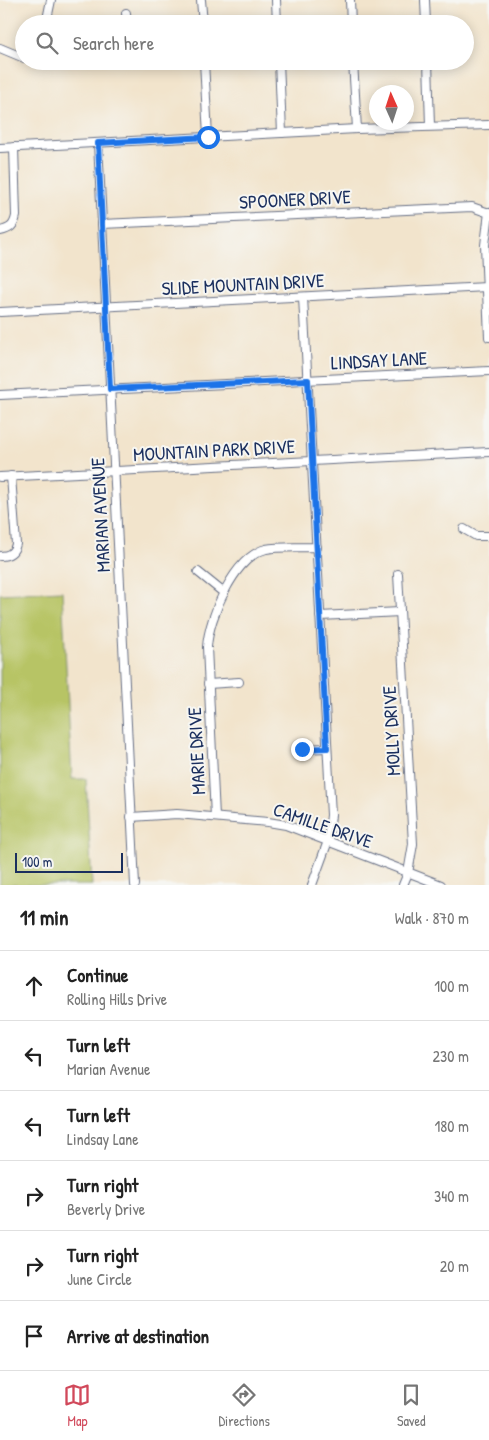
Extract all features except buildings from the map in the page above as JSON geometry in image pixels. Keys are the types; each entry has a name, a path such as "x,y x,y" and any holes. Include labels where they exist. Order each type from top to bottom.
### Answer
{"street":[{"path":"48,15 51,0"},
{"path":"201,0 202,15"},
{"path":"276,0 277,15"},
{"path":"350,0 351,15"},
{"path":"425,0 426,15"},
{"path":"0,48 15,54"},
{"path":"204,70 208,137"},
{"path":"279,70 282,133"},
{"path":"354,70 357,129"},
{"path":"428,70 430,126"},
{"path":"0,148 489,124"},
{"name":"MARIAN AVENUE","path":"98,143 135,885"},
{"path":"0,230 11,228 15,224 14,147"},
{"name":"SPOONER DRIVE","path":"102,224 472,207 489,213"},
{"path":"489,213 484,245 489,337"},
{"name":"SLIDE MOUNTAIN DRIVE","path":"0,312 487,287"},
{"path":"303,297 331,815 328,842 312,885"},
{"name":"LINDSAY LANE","path":"0,395 489,371"},
{"name":"MOUNTAIN PARK DRIVE","path":"0,477 489,452"},
{"path":"0,556 10,554 16,544 11,476"},
{"path":"464,529 476,536 489,536"},
{"name":"MARIE DRIVE","path":"215,817 207,636 212,620 224,593 244,561 266,549 317,547"},
{"path":"198,572 224,593"},
{"name":"MOLLY DRIVE","path":"398,574 413,844 408,873 403,885"},
{"path":"320,616 400,612"},
{"name":"MARIE DRIVE","path":"208,684 239,682"},
{"path":"302,749 327,748"},
{"name":"CAMILLE DRIVE","path":"132,817 177,814 286,825 441,885"}],"green space":[{"path":"62,591 72,779 86,779 92,885 0,885 0,594"}],"route":[{"path":"208,137 98,143 110,389 308,380 327,748 302,749"}]}
